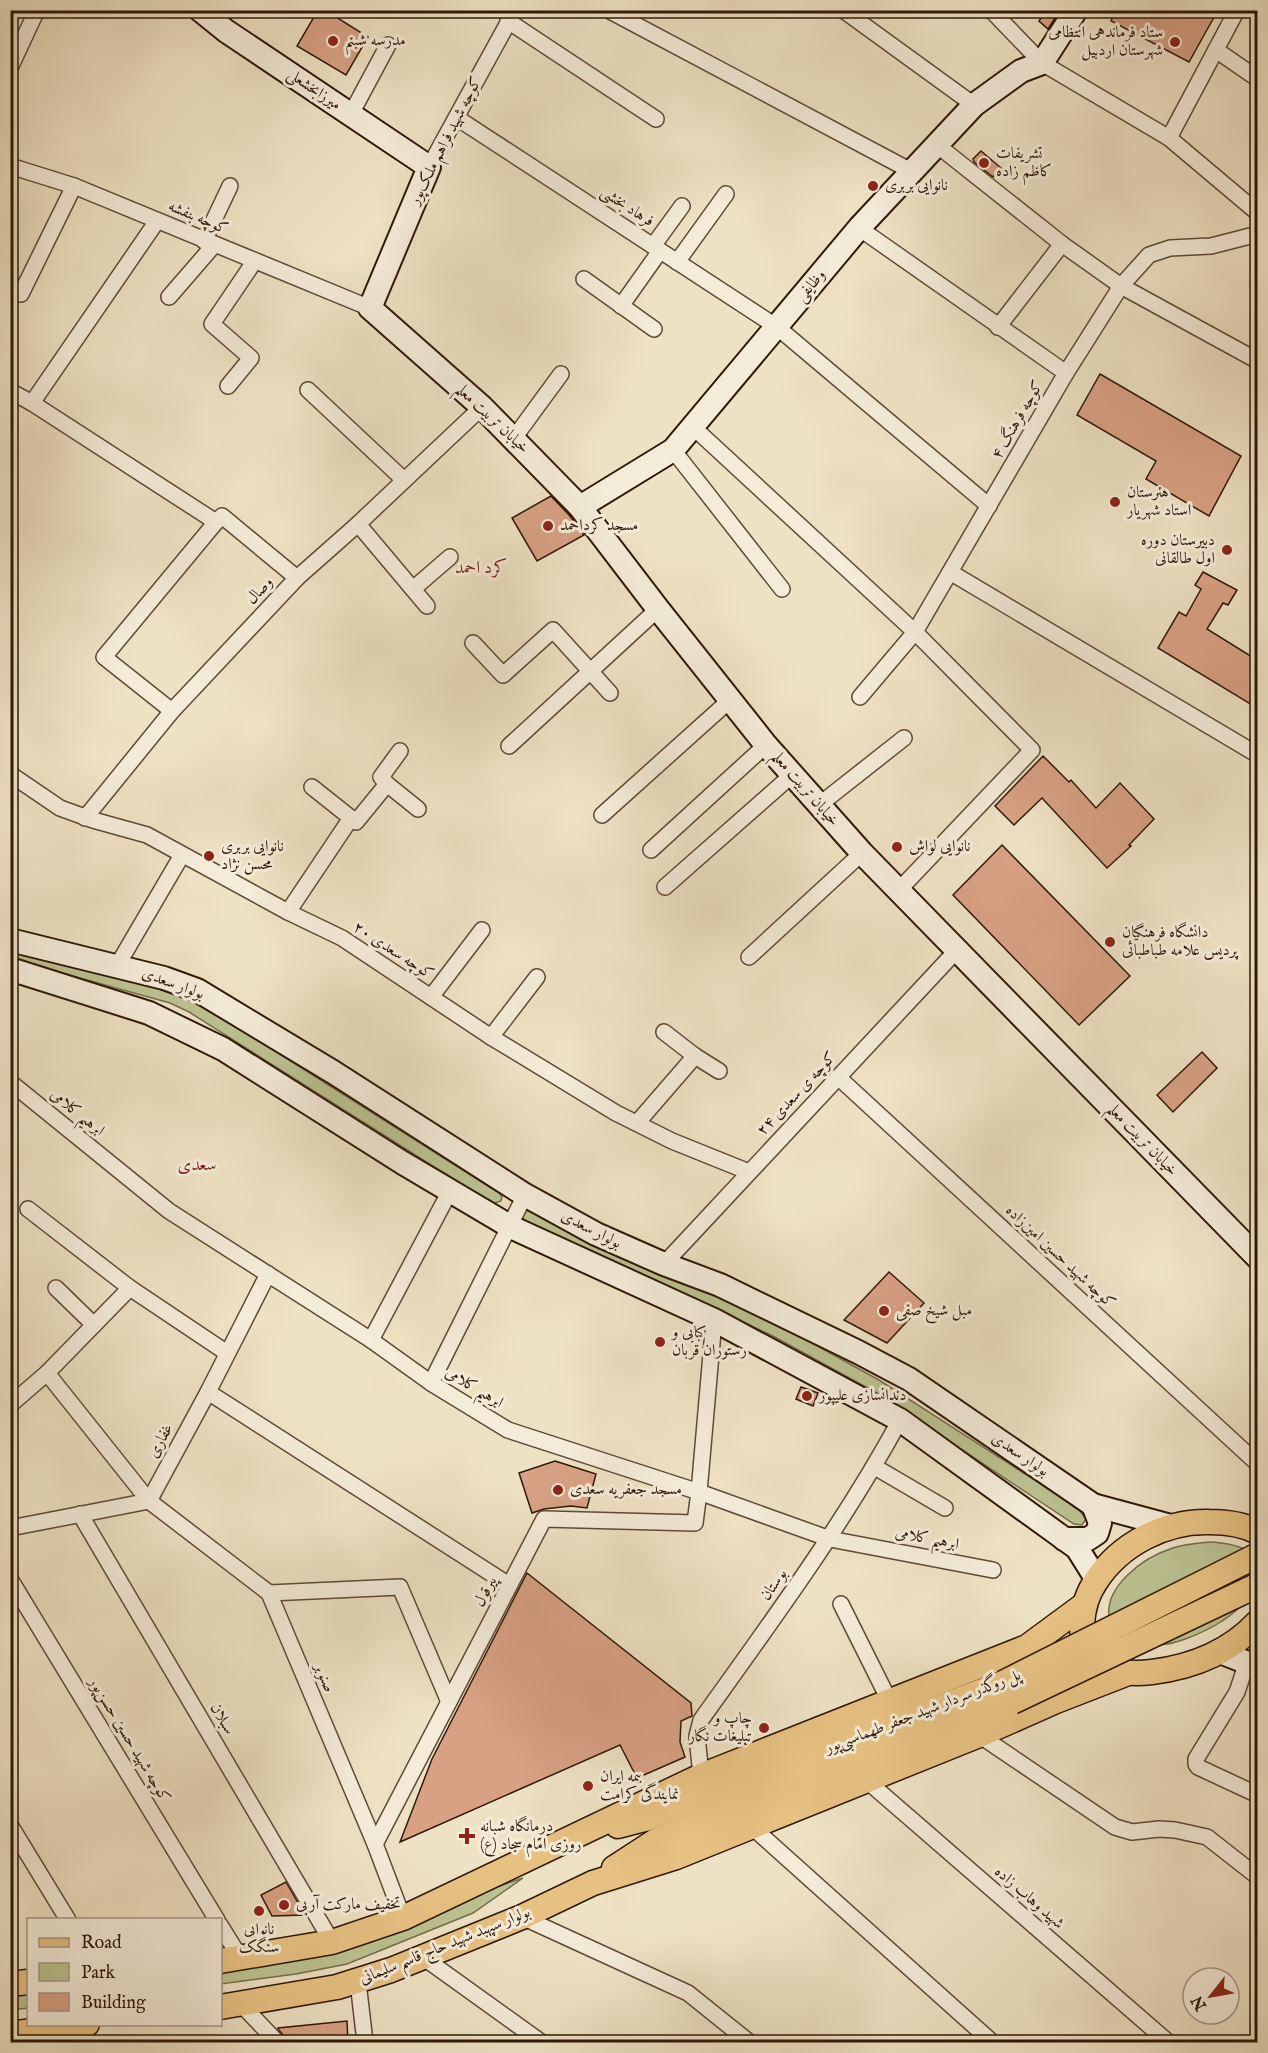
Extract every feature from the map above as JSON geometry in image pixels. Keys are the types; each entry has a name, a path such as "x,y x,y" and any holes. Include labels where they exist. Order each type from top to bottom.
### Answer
{"main road":[{"name":"میرزابخشعلی","path":"200,10 226,31 429,167"},
{"path":"1042,63 1076,10"},
{"name":"وظایفی","path":"580,507 673,450 859,228 914,172 974,105 1021,71 1042,63"},
{"name":"کوچه شهید فراهم ملک‌پور","path":"370,308 429,167"},
{"name":"خیابان تربیت معلم","path":"370,308 482,407 580,507 766,745 862,853 1257,1258"},
{"name":"بولوار سعدی","path":"10,939 164,978 197,990 333,1072 525,1195 596,1234 664,1264 720,1285 909,1379 1093,1504 1171,1526"},
{"name":"بولوار سعدی","path":"10,969 149,1013 223,1049 511,1227 714,1320 900,1420 1077,1548 1097,1580"},
{"path":"1064,1539 1088,1539 1097,1533 1100,1523 1093,1504"},
{"path":"1251,1525 1197,1522 1171,1526 1146,1536 1130,1546 1097,1580 1084,1605 1082,1634 1090,1655 1110,1670 1128,1673 1162,1671 1220,1652 1237,1641 1257,1622"},
{"name":"پل روگذر سردار شهید جعفر طهماسبی‌پور","path":"1008,1692 1257,1555"},
{"name":"پل روگذر سردار شهید جعفر طهماسبی‌پور","path":"651,1829 1008,1692 1257,1585"},
{"path":"231,1960 332,1942 403,1918 701,1776 1028,1647 1084,1605"},
{"path":"1028,1647 1046,1655 1060,1669 1063,1683 1056,1701"},
{"path":"1220,1652 1255,1659"},
{"path":"593,1883 676,1857 1128,1673"},
{"path":"575,1837 651,1829"},
{"path":"593,1883 651,1829"},
{"name":"بولوار سپهبد شهید حاج قاسم سلیمانی","path":"231,2006 358,1982 424,1958 522,1917 593,1883"},
{"path":"10,1984 27,1982"},
{"path":"10,2034 78,2026"}],"street":[{"path":"10,69 37,10"},
{"path":"608,10 914,172"},
{"path":"843,10 974,105"},
{"path":"991,10 1042,63 1169,138 1257,213"},
{"path":"1169,138 1237,10"},
{"path":"513,13 656,119"},
{"name":"کوچه شهید فراهم ملک‌پور","path":"429,167 513,13"},
{"path":"351,114 388,45"},
{"path":"1216,50 1257,79"},
{"name":"فرهاد بخشی","path":"457,118 777,327 989,506"},
{"path":"937,145 1062,244 1121,286 1257,361"},
{"name":"کوچه بنفشه","path":"10,166 74,186 370,308"},
{"path":"21,294 74,186"},
{"path":"170,297 209,243 230,186"},
{"path":"677,262 726,194"},
{"path":"621,306 682,206"},
{"path":"32,403 157,221"},
{"path":"859,228 1066,374"},
{"name":"کوچه فرهنگ ۴","path":"860,697 915,632 1066,374 1121,286 1149,255 1170,248 1211,246 1257,234"},
{"path":"998,327 1062,244"},
{"path":"228,386 251,358 212,324 254,262"},
{"path":"584,279 654,329"},
{"path":"514,438 561,374"},
{"path":"308,390 404,480"},
{"path":"10,391 216,522"},
{"name":"وصال","path":"85,818 172,711 297,578 482,407"},
{"path":"693,427 915,632 1032,750 898,891"},
{"path":"673,450 782,589"},
{"path":"172,711 104,657 216,522 222,516 297,578"},
{"path":"358,524 428,606"},
{"path":"413,589 450,557"},
{"path":"950,572 1257,755"},
{"path":"508,746 658,609"},
{"path":"473,643 503,675 553,630 610,693"},
{"path":"602,815 730,700"},
{"path":"819,805 904,738"},
{"path":"651,850 766,745"},
{"path":"400,751 381,777 418,809"},
{"name":"کوچه سعدی ۲۰","path":"10,774 60,808 85,818 147,835 288,912 342,938 491,1036 616,1113 672,1141 749,1172"},
{"path":"665,887 792,775"},
{"path":"312,787 356,822 387,784"},
{"path":"288,912 351,818"},
{"path":"749,957 862,853"},
{"path":"117,966 182,855"},
{"path":"431,997 482,930"},
{"name":"کوچه ی سعدی ۲۴","path":"664,1264 957,950"},
{"path":"491,1036 537,977"},
{"path":"664,1032 719,1071"},
{"path":"637,1123 695,1056"},
{"name":"کوچه شهید حسین امین‌زاده","path":"838,1077 1257,1464"},
{"name":"ابرهیم کلامی","path":"10,1082 170,1211 371,1340 431,1383 508,1430 699,1492 830,1539 993,1570"},
{"path":"371,1340 450,1191"},
{"path":"431,1383 525,1195"},
{"path":"28,1209 130,1288 227,1353"},
{"name":"غفاری","path":"149,1501 268,1274"},
{"path":"56,1288 94,1325"},
{"path":"10,1405 47,1373 130,1288"},
{"path":"699,1492 714,1320"},
{"name":"صنوبر","path":"47,1373 149,1501 269,1593 375,1844 403,1918"},
{"path":"208,1392 509,1586"},
{"name":"بوستان","path":"701,1776 697,1736 701,1720 830,1539 875,1467 900,1420"},
{"path":"875,1467 945,1508"},
{"name":"پیرقول","path":"375,1844 544,1519 695,1523 699,1492"},
{"path":"10,1528 149,1501"},
{"name":"سبلان","path":"80,1514 332,1942"},
{"name":"کوچه شهید حسین حسن‌پور","path":"10,1579 216,1918"},
{"path":"269,1593 400,1587 449,1702"},
{"path":"841,1604 890,1700"},
{"path":"1255,1659 1196,1759 1196,1764 1257,1795"},
{"path":"979,1735 1115,1827 1132,1832 1175,1830 1207,1838 1257,1878"},
{"name":"شهید وهاب زاده","path":"866,1780 1168,2043"},
{"path":"10,1825 67,1918"},
{"path":"751,1826 992,2043"},
{"path":"522,1917 688,1993 749,2043"},
{"path":"222,1931 231,1960"},
{"path":"424,1958 541,2043"},
{"path":"358,1982 365,2043"},
{"path":"231,2006 277,2043"}],"green space":[{"path":"11,949 196,1001 499,1193 502,1197 501,1201 495,1203 485,1199 189,1012 170,1003 11,959"},
{"path":"525,1210 539,1213 672,1277 772,1321 879,1380 1078,1508 1086,1519 1082,1525 1074,1524 875,1392 771,1335 525,1223 523,1217"},
{"path":"1212,1542 1231,1545 1250,1552 1258,1565 1257,1591 1227,1618 1186,1639 1156,1645 1148,1643 1109,1617 1109,1606 1119,1584 1138,1566 1159,1553 1175,1547"},
{"path":"523,1878 473,1913 347,1964 296,1974 222,1984 222,1970 318,1957 373,1938 461,1899"},
{"path":"27,1994 27,2008 11,2010 10,1996"}],"building":[{"name":"مدرسه شبنم","path":"318,10 325,10 368,37 346,75 297,46"},
{"path":"1046,10 1060,10 1048,29 1039,21"},
{"name":"ستاد فرماندهی انتظامی شهرستان اردبیل","path":"1115,10 1218,10 1189,62 1111,21"},
{"name":"تشریفات کاظم زاده","path":"981,151 1001,168 993,177 974,162 973,159"},
{"path":"1100,374 1241,456 1209,516 1146,479 1156,461 1077,415"},
{"name":"مسجد کرداحمد","path":"551,496 584,535 537,561 512,518"},
{"path":"1203,572 1237,590 1228,605 1223,603 1207,629 1257,660 1257,708 1158,648 1179,612 1186,616 1201,589 1195,585"},
{"path":"1043,756 1069,782 1071,780 1096,808 1120,783 1154,819 1129,845 1131,846 1107,868 1042,798 1014,825 995,806"},
{"path":"1002,845 1130,976 1079,1025 953,895"},
{"path":"1202,1052 1217,1068 1173,1112 1157,1095"},
{"name":"مبل شیخ صفی","path":"889,1272 924,1303 887,1343 844,1320"},
{"name":"دندانسازی علیپور","path":"801,1387 818,1393 813,1406 796,1399"},
{"name":"مسجد جعفریه سعدی","path":"555,1461 596,1474 587,1508 571,1506 544,1509 532,1513 519,1473"},
{"path":"527,1573 691,1703 692,1716 681,1721 680,1742 685,1757 637,1778 620,1745 400,1842 432,1759"},
{"name":"تخفیف مارکت آربی","path":"286,1882 305,1915 272,1916 261,1895"},
{"path":"347,2021 348,2043 286,2043 278,2029 278,2028"}],"place":[{"name":"مدرسه شبنم","path":"333,41"},
{"name":"ستاد فرماندهی انتظامی شهرستان اردبیل","path":"1175,42"},
{"name":"تشریفات کاظم زاده","path":"984,163"},
{"name":"نانوایی بربری","path":"873,186"},
{"name":"هنرستان استاد شهریار","path":"1115,502"},
{"name":"مسجد کرداحمد","path":"548,526"},
{"name":"دبیرستان دوره اول طالقانی","path":"1227,550"},
{"name":"نانوایی لواش","path":"897,847"},
{"name":"نانوایی بربری محسن نژاد","path":"209,856"},
{"name":"دانشگاه فرهنگیان پردیس علامه طباطبائی","path":"1110,942"},
{"name":"مبل شیخ صفی","path":"884,1311"},
{"name":"کبابی و رستوران قربان","path":"660,1342"},
{"name":"دندانسازی علیپور","path":"807,1396"},
{"name":"مسجد جعفریه سعدی","path":"558,1490"},
{"name":"چاپ و تبلیغات نگار","path":"764,1728"},
{"name":"بیمه ایران نمایندگی کرامت","path":"588,1786"},
{"name":"درمانگاه شبانه روزی امام سجاد (ع)","path":"467,1836"},
{"name":"تخفیف مارکت آربی","path":"284,1905"},
{"name":"نانوایی سنگک","path":"259,1911"}],"district":[{"name":"کرد احمد","path":"481,568"},
{"name":"سعدی","path":"197,1165"}]}
